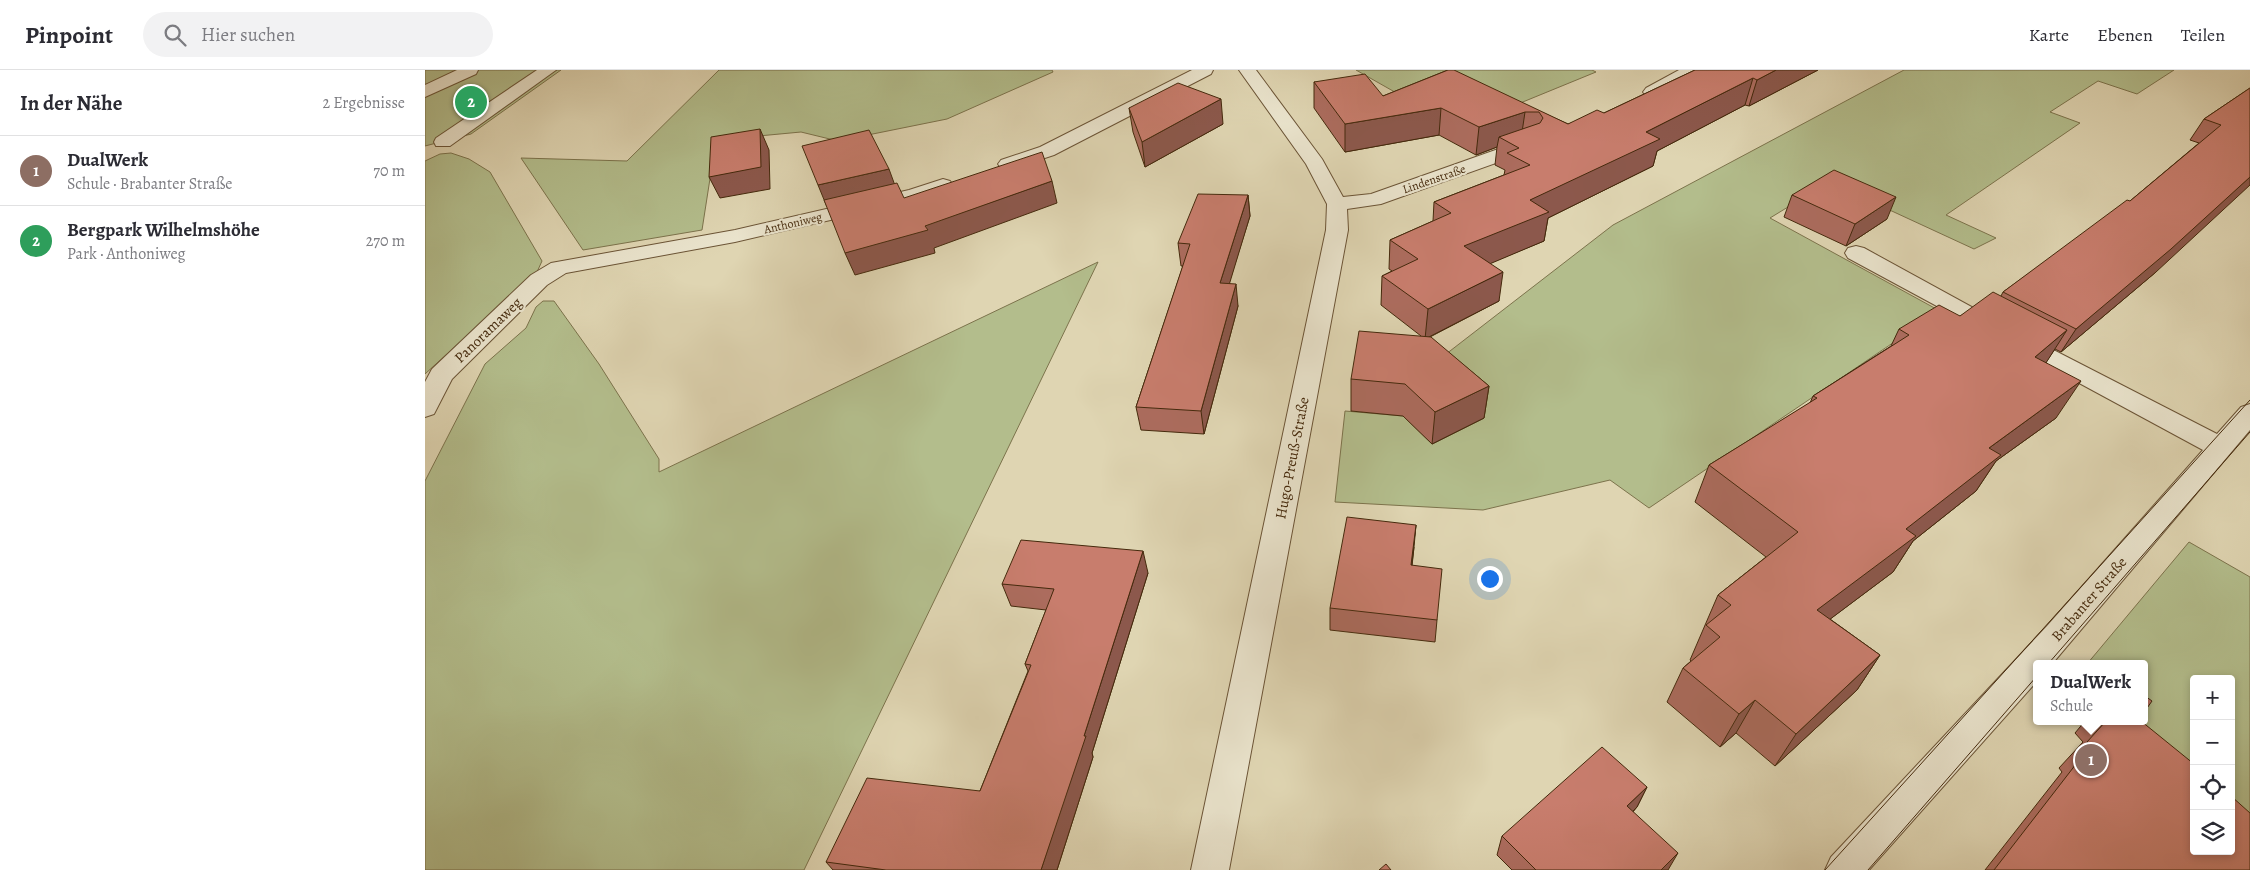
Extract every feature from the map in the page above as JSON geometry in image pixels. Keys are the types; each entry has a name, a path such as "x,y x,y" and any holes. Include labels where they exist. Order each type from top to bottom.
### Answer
{"street":[{"path":"425,92 471,70"},
{"path":"443,142 548,70"},
{"path":"991,170 1047,151 1205,70"},
{"name":"Hugo-Preuß-Straße","path":"1210,870 1337,230 1337,204 1315,163 1247,70"},
{"path":"1652,92 1692,70"},
{"name":"Lindenstraße","path":"1337,204 1374,200 1528,145"},
{"name":"Anthoniweg","path":"539,280 559,268 735,236 915,195 962,179"},
{"path":"1856,253 1991,327 2220,447"},
{"name":"Panoramaweg","path":"425,408 441,375 539,280"},
{"name":"Brabanter Straße","path":"2034,660 2250,413"},
{"name":"Brabanter Straße","path":"1844,870 2033,662"}],"green space":[{"path":"425,70 561,70 471,134 425,146"},
{"path":"719,70 1052,70 1053,72 947,119 838,141 801,132 716,140 702,230 583,250 521,158 627,161"},
{"path":"1356,70 1592,70 1596,72 1513,106 1400,95"},
{"path":"1904,70 2174,70 2137,94 2098,81 2050,112 2080,123 1946,215 1996,238 1974,249 1829,182 1770,218 1940,311 1649,508 1610,480 1483,510 1335,502 1345,411 1403,416 1432,444 1484,418 1428,368 1613,225"},
{"path":"451,153 469,159 490,172 542,261 537,272 425,374 425,161 440,154"},
{"path":"1098,262 804,870 425,870 425,481 485,364 526,328 536,307 543,301 554,301 599,364 659,459 659,472"},
{"path":"2189,542 2250,577 2250,825 2235,812 2235,675 2190,675 2190,772 2134,725 2148,725 2148,660 2090,660"}],"building":[{"path":"1448,70 1454,70 1568,124 1597,110 1604,113 1695,70 1776,70 1757,80 1753,78 1646,132 1660,139 1530,200 1549,212 1464,246 1503,272 1428,309 1382,276 1418,259 1390,240 1451,213 1434,202 1530,165 1507,153 1519,148 1499,137 1540,123 1543,118 1539,112 1525,112 1479,127 1441,108 1345,124 1314,82 1365,74 1383,96"},
{"path":"1178,83 1221,99 1142,142 1129,108"},
{"path":"2250,88 2250,177 2171,249 2076,329 2003,292 2127,200 2130,201 2221,125 2204,119"},
{"path":"760,129 761,167 709,177 711,137"},
{"path":"869,130 889,169 818,185 802,146"},
{"path":"1042,152 1052,181 925,226 928,230 845,253 824,200 897,183 904,198"},
{"path":"1834,170 1896,197 1855,224 1792,195"},
{"path":"1198,194 1248,195 1220,283 1236,284 1201,411 1136,407 1190,244 1178,243"},
{"path":"1993,292 2067,330 2035,357 2081,381 1989,448 2001,455 1906,529 1916,536 1817,610 1880,655 1796,734 1755,700 1739,714 1683,668 1720,637 1706,625 1731,605 1718,595 1798,532 1709,465 1817,398 1813,396 1909,335 1899,329 1939,305 1960,316"},
{"path":"1359,331 1431,337 1489,386 1435,412 1405,384 1351,379"},
{"path":"1347,517 1416,525 1411,565 1442,569 1437,620 1330,608"},
{"path":"1021,540 1143,551 1084,736 1086,736 1041,870 886,870 826,862 867,778 980,791 1031,665 1025,664 1054,589 1002,584"},
{"path":"2148,698 2152,701 2148,707"},
{"path":"2102,725 2146,725 2190,761 2190,855 2235,855 2235,800 2250,813 2250,870 1994,870 2090,746 2087,742"},
{"path":"1602,747 1647,787 1627,806 1678,853 1661,870 1536,870 1502,836"},
{"path":"1386,864 1391,870 1379,870"}],"tram line":[{"path":"1825,870 2250,400"},
{"path":"2051,660 2250,432"},
{"path":"1868,870 2033,681"}],"place":[{"name":"Bergpark Wilhelmshöhe","path":"471,102"},
{"name":"DualWerk","path":"2091,760"}]}
